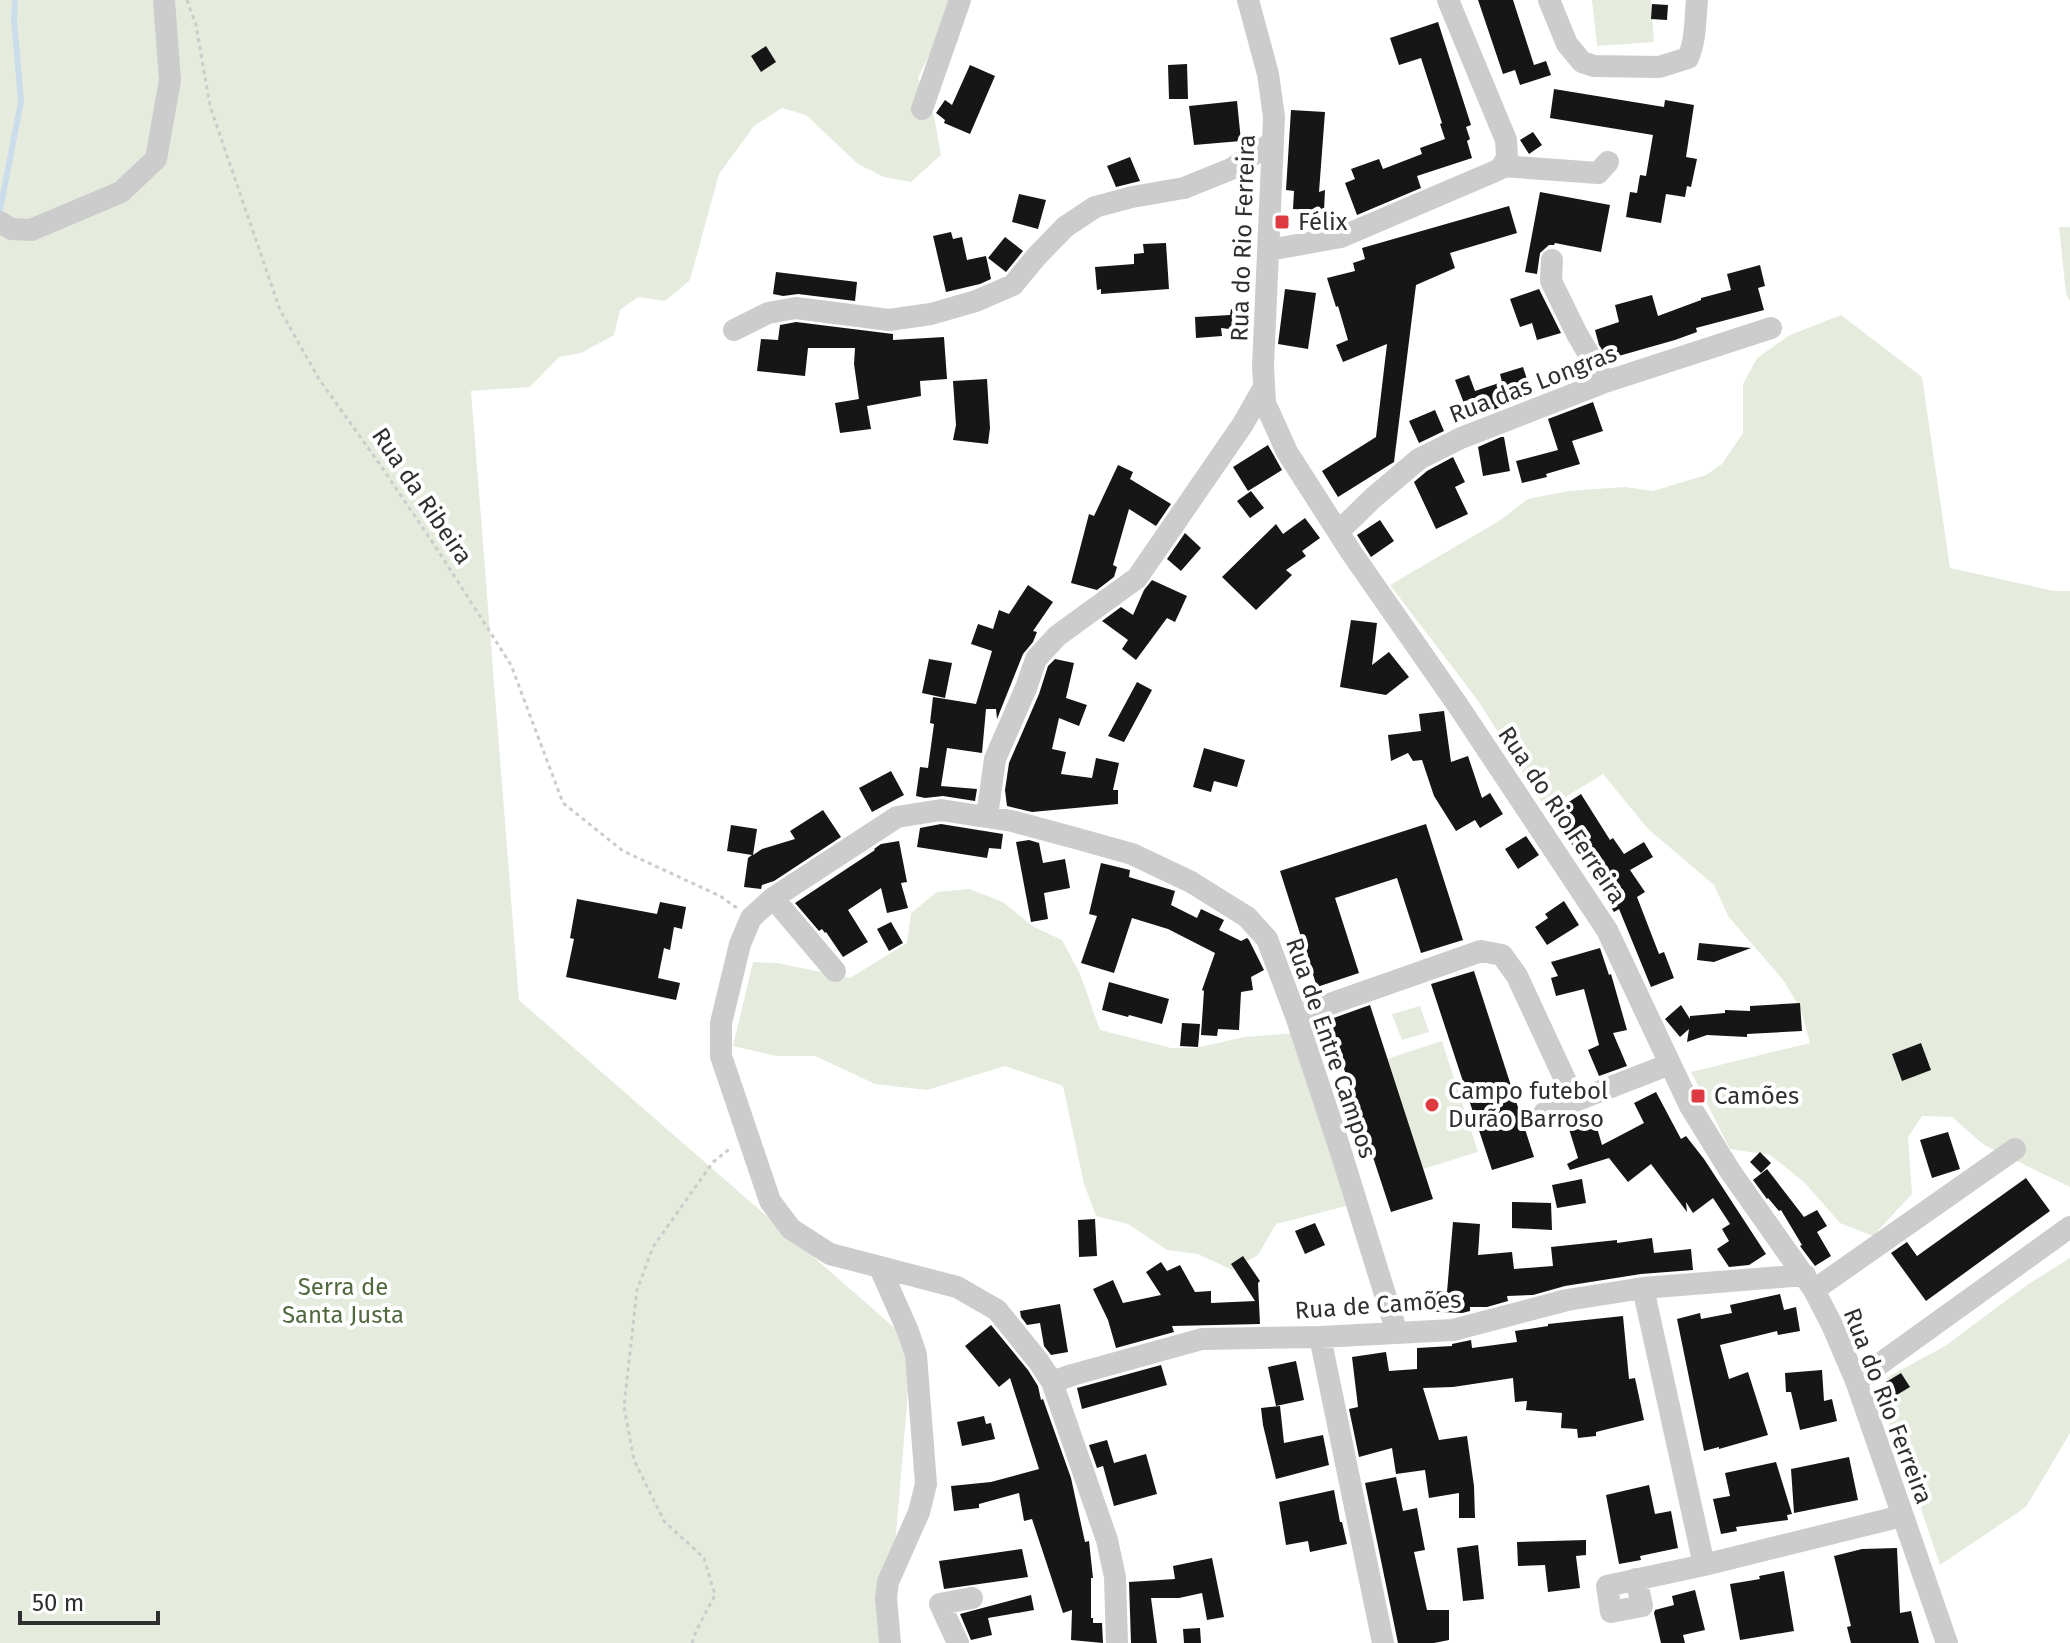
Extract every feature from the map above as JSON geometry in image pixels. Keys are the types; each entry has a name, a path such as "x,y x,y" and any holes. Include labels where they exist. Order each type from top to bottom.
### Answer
{"street":[{"path":"6,225 31,230 121,192 156,159 170,80 164,0"},
{"path":"922,109 960,0"},
{"name":"Rua do Rio Ferreira","path":"1248,0 1268,74 1274,117 1263,366 1265,403 1287,452 1338,532 1607,930 1690,1106 1730,1171 1810,1283 1856,1381 1947,1643"},
{"path":"1269,250 1341,237 1502,166 1507,158 1506,140 1448,0"},
{"path":"1549,0 1567,44 1582,62 1594,66 1659,67 1688,58 1697,0"},
{"path":"734,330 768,313 796,308 889,320 931,314 976,301 1013,285 1065,227 1095,207 1184,188 1231,169 1273,142"},
{"path":"1502,166 1598,173 1608,162"},
{"path":"1552,260 1551,281 1605,382"},
{"name":"Rua das Longras","path":"1338,532 1419,459 1461,438 1605,382 1771,328"},
{"path":"987,816 995,759 1036,659 1057,636 1137,578 1243,424 1264,387"},
{"name":"Rua de Entre Campos","path":"751,918 773,898 897,817 941,810 1025,824 1132,854 1191,882 1247,917 1267,939 1296,1016 1397,1333"},
{"path":"773,898 835,971"},
{"path":"751,918 740,944 721,1023 721,1056 770,1201 791,1229 830,1254 957,1287 997,1310 1039,1362 1052,1382 1107,1540 1115,1577 1117,1643"},
{"path":"1296,1016 1481,951 1502,955 1517,976 1575,1101"},
{"path":"1544,1113 1670,1064"},
{"path":"1810,1283 2015,1149"},
{"path":"1856,1381 2070,1227"},
{"path":"880,1268 916,1355 926,1484 919,1512 888,1582 886,1598 890,1643"},
{"name":"Rua de Camões","path":"1052,1382 1202,1339 1453,1330 1567,1300 1643,1288 1810,1283"},
{"path":"1643,1288 1704,1565"},
{"path":"1320,1337 1383,1643"},
{"path":"1636,1579 1902,1516"},
{"path":"958,1643 940,1604 972,1598"}],"path":[{"name":"Rua da Ribeira","path":"187,0 196,25 210,106 280,310 319,379 431,539 511,665 563,803 623,851 720,896 751,918"},
{"path":"692,1643 715,1595 704,1558 664,1521 634,1460 624,1407 637,1290 653,1247 713,1162 748,1135"}],"green space":[{"name":"Serra de Santa Justa","path":"0,0 951,0 946,20 918,78 934,116 941,155 911,182 884,177 858,164 806,115 782,108 754,126 719,174 690,280 665,301 638,297 620,310 614,335 581,353 559,357 530,387 471,391 519,1000 912,1343 887,1643 0,1643"},
{"path":"1592,0 1651,0 1654,42 1597,46"},
{"path":"2059,227 2070,227 2070,301 2066,294"},
{"path":"1841,315 1922,377 1950,568 2054,591 2070,591 2070,1187 1984,1145 1952,1117 1922,1116 1908,1137 1912,1194 1873,1236 1840,1223 1804,1182 1770,1155 1730,1149 1691,1072 1810,1043 1801,1010 1784,981 1728,916 1714,885 1648,829 1603,774 1546,809 1479,702 1390,585 1499,521 1528,499 1569,491 1625,487 1653,491 1706,475 1722,464 1743,433 1743,384 1757,358 1790,335"},
{"path":"969,889 1003,902 1032,926 1062,940 1080,974 1100,1030 1171,1048 1196,1048 1244,1037 1294,1033 1346,1206 1276,1224 1258,1255 1232,1270 1198,1254 1167,1250 1128,1224 1096,1216 1084,1184 1063,1086 1005,1066 927,1090 875,1084 815,1056 776,1056 733,1046 753,962 777,963 850,978 907,943 911,913 937,892"},
{"path":"1420,1006 1429,1032 1402,1040 1392,1014"},
{"name":"Campo futebol Durão Barroso","path":"1442,1041 1478,1152 1423,1169 1387,1059"},
{"path":"2070,1258 2070,1433 2026,1507 1940,1565 1880,1401 1888,1377 1945,1346 2027,1285"}],"building":[{"path":"1478,0 1513,0 1534,65 1546,61 1551,75 1520,85 1515,70 1503,74"},
{"path":"1652,4 1668,5 1667,20 1651,19"},
{"path":"1438,22 1471,125 1466,127 1472,158 1417,176 1421,188 1357,215 1345,183 1355,179 1351,169 1379,159 1383,169 1422,154 1420,148 1445,139 1421,58 1399,65 1390,38"},
{"path":"766,46 776,62 761,72 751,56"},
{"path":"1187,64 1188,99 1169,99 1168,65"},
{"path":"970,65 995,76 970,134 944,123 945,120 936,113 945,100 952,105"},
{"path":"1554,89 1664,107 1665,100 1694,105 1686,157 1697,159 1691,187 1687,186 1685,197 1666,194 1661,223 1626,217 1630,192 1637,193 1640,175 1646,176 1653,135 1550,118"},
{"path":"1237,101 1241,141 1194,145 1189,106"},
{"path":"1291,110 1325,112 1319,192 1325,190 1324,211 1293,209 1294,191 1286,190"},
{"path":"1533,132 1542,145 1529,154 1520,140"},
{"path":"1130,157 1140,181 1116,187 1107,166"},
{"path":"1540,192 1610,205 1601,252 1555,243 1540,253 1537,274 1525,272"},
{"path":"1019,194 1046,200 1038,229 1012,222"},
{"path":"1509,206 1517,233 1450,253 1455,268 1416,285 1394,462 1338,497 1322,471 1376,437 1387,344 1343,362 1336,345 1348,340 1327,278 1355,271 1353,263 1365,259 1362,248"},
{"path":"951,232 953,239 962,237 967,260 986,256 991,279 946,292 933,236"},
{"path":"1005,237 1023,251 1006,272 988,258"},
{"path":"1166,243 1169,289 1101,294 1101,289 1097,290 1095,267 1134,264 1134,254 1144,253 1143,244"},
{"path":"1760,265 1765,286 1758,288 1764,310 1696,328 1697,332 1675,340 1608,359 1599,345 1595,330 1619,322 1615,305 1652,295 1658,316 1701,298 1731,290 1727,274"},
{"path":"776,272 857,282 855,301 773,294"},
{"path":"1285,289 1316,293 1308,349 1278,344"},
{"path":"1539,289 1561,333 1537,340 1532,323 1520,327 1510,299"},
{"path":"1231,309 1249,311 1246,331 1221,328 1222,336 1196,338 1195,317 1230,315"},
{"path":"796,322 893,334 893,340 944,337 947,379 920,381 921,396 867,406 871,429 840,433 835,403 859,399 855,348 808,348 805,376 757,371 761,339 778,340 780,325"},
{"path":"1523,367 1532,395 1470,419 1455,380 1469,375 1475,391 1502,382 1500,374"},
{"path":"987,379 988,444 953,440 956,425 953,381"},
{"path":"1593,402 1603,431 1572,441 1580,464 1522,483 1516,461 1558,450 1548,419"},
{"path":"1435,410 1444,431 1419,443 1409,421"},
{"path":"1504,437 1510,471 1483,476 1478,447"},
{"path":"1268,445 1282,470 1248,491 1233,467"},
{"path":"1453,457 1465,482 1455,487 1468,514 1436,529 1414,482"},
{"path":"1118,465 1133,472 1130,479 1171,504 1156,526 1129,509 1113,565 1117,567 1114,577 1097,590 1071,583 1089,514 1094,516"},
{"path":"1251,491 1264,508 1250,518 1237,501"},
{"path":"1305,518 1320,538 1302,551 1306,556 1286,570 1292,575 1256,610 1222,577 1276,524 1283,534"},
{"path":"1380,520 1394,541 1371,557 1357,535"},
{"path":"1185,533 1201,548 1181,571 1167,559"},
{"path":"1152,580 1187,596 1175,622 1167,618 1136,660 1122,649 1128,640 1102,621 1121,607 1133,615"},
{"path":"1028,585 1053,602 1033,631 1037,632 1033,642 1023,654 997,719 996,709 986,709 982,753 947,748 941,786 977,789 975,801 916,796 920,767 928,768 934,724 930,723 933,697 976,704 992,651 971,644 978,624 993,629 999,610 1009,614"},
{"path":"1351,620 1377,623 1372,665 1389,652 1409,677 1386,695 1340,687"},
{"path":"929,659 952,663 945,698 922,693"},
{"path":"1055,659 1074,663 1066,698 1087,705 1079,726 1059,718 1052,749 1066,752 1061,774 1092,778 1096,758 1119,763 1113,790 1118,790 1118,804 1032,812 1007,806 1005,790 1009,763 1048,666"},
{"path":"1137,682 1152,690 1124,742 1108,736"},
{"path":"1444,711 1451,762 1468,756 1482,798 1490,793 1503,814 1480,828 1475,820 1456,831 1434,796 1422,760 1413,761 1408,753 1391,761 1388,735 1421,731 1419,714"},
{"path":"1204,748 1245,760 1237,787 1214,781 1211,792 1193,787"},
{"path":"891,771 904,795 872,812 859,788"},
{"path":"1581,794 1610,840 1613,838 1624,854 1644,842 1653,857 1630,870 1645,892 1637,897 1659,954 1664,952 1674,978 1651,987 1619,909 1614,912 1552,813"},
{"path":"823,810 841,837 774,881 762,885 761,889 744,887 748,858 752,855 727,851 731,825 757,829 753,855 762,849 795,839 790,831"},
{"path":"941,824 1003,834 1001,849 989,848 987,858 917,847 920,828"},
{"path":"1426,824 1463,940 1421,953 1397,878 1335,898 1359,973 1317,987 1280,871"},
{"path":"1526,836 1539,855 1518,869 1505,849"},
{"path":"1029,840 1039,843 1043,863 1065,859 1070,888 1044,893 1048,919 1031,922 1016,842"},
{"path":"899,841 907,882 901,883 908,908 887,913 881,888 848,910 868,942 843,957 826,932 822,929 819,931 795,903 881,844"},
{"path":"1101,863 1130,870 1129,877 1175,891 1171,905 1197,918 1201,909 1224,920 1219,930 1241,941 1249,940 1264,970 1251,977 1253,990 1241,992 1239,1030 1218,1029 1217,1036 1201,1035 1202,990 1215,953 1168,929 1132,918 1114,973 1081,963 1097,916 1089,914"},
{"path":"577,899 657,914 660,902 686,907 682,929 674,927 670,950 664,948 658,978 680,983 676,1000 566,977 574,939 570,938"},
{"path":"1564,901 1579,925 1547,945 1535,927 1548,918 1545,914"},
{"path":"891,922 903,943 889,951 877,929"},
{"path":"1699,943 1751,948 1714,962 1697,960"},
{"path":"1600,948 1627,1030 1613,1033 1627,1066 1599,1076 1588,1050 1599,1045 1584,989 1556,996 1551,978 1558,976 1551,962"},
{"path":"1474,971 1534,1157 1492,1170 1431,984"},
{"path":"1109,982 1169,999 1162,1024 1102,1010"},
{"path":"1800,1003 1802,1031 1747,1034 1747,1037 1707,1035 1687,1042 1689,1029 1680,1037 1665,1019 1681,1005 1690,1019 1690,1016 1725,1013 1725,1010 1750,1011 1750,1006"},
{"path":"1370,1005 1433,1199 1391,1212 1328,1020"},
{"path":"1182,1023 1200,1024 1198,1047 1180,1046"},
{"path":"1921,1043 1931,1070 1902,1081 1892,1054"},
{"path":"1656,1092 1681,1139 1686,1136 1704,1159 1766,1254 1749,1265 1729,1267 1717,1249 1729,1241 1722,1229 1730,1224 1713,1198 1693,1213 1686,1202 1687,1212 1651,1164 1628,1182 1609,1158 1570,1170 1567,1164 1578,1158 1569,1129 1595,1121 1602,1145 1644,1123 1634,1103"},
{"path":"1948,1132 1960,1169 1932,1178 1920,1140"},
{"path":"1760,1152 1771,1163 1761,1173 1750,1162"},
{"path":"1767,1169 1804,1217 1817,1210 1827,1226 1817,1232 1831,1256 1815,1266 1800,1246 1781,1210 1767,1199 1753,1180"},
{"path":"2026,1178 2050,1211 1926,1301 1891,1253 1907,1242 1917,1256"},
{"path":"1582,1179 1586,1203 1557,1208 1552,1185"},
{"path":"1512,1202 1551,1203 1552,1230 1512,1228"},
{"path":"1095,1219 1097,1256 1079,1257 1078,1220"},
{"path":"1453,1222 1480,1224 1478,1255 1512,1252 1514,1269 1553,1266 1551,1247 1652,1238 1654,1253 1691,1249 1693,1270 1641,1274 1565,1286 1533,1295 1507,1296 1508,1301 1487,1307 1470,1307 1470,1311 1462,1313 1422,1311 1423,1290 1447,1292"},
{"path":"1315,1223 1325,1245 1305,1254 1295,1231"},
{"path":"1243,1256 1260,1281 1260,1324 1172,1326 1174,1332 1116,1348 1108,1320 1093,1289 1113,1280 1123,1303 1161,1295 1146,1272 1161,1262 1167,1271 1180,1265 1195,1292 1211,1291 1211,1303 1255,1301 1231,1264"},
{"path":"1780,1294 1784,1310 1796,1307 1800,1331 1778,1335 1777,1331 1720,1345 1729,1379 1748,1372 1768,1435 1704,1451 1677,1319 1700,1313 1701,1319 1732,1313 1730,1305"},
{"path":"1060,1304 1068,1352 1051,1355 1044,1346 1040,1323 1027,1325 1020,1311"},
{"path":"1623,1316 1629,1379 1635,1378 1644,1420 1596,1432 1596,1436 1578,1438 1577,1429 1561,1428 1562,1413 1526,1410 1527,1401 1515,1402 1513,1378 1423,1388 1439,1440 1467,1436 1475,1518 1459,1518 1459,1493 1429,1498 1425,1470 1396,1474 1392,1448 1359,1457 1349,1409 1358,1407 1352,1357 1386,1352 1389,1371 1417,1369 1417,1348 1452,1346 1471,1340 1472,1348 1517,1342 1515,1331"},
{"path":"991,1325 1038,1386 1071,1478 1085,1542 1089,1541 1093,1578 1091,1618 1093,1623 1102,1623 1103,1643 1071,1640 1072,1610 1063,1613 1032,1519 1024,1521 1019,1493 979,1504 979,1508 954,1511 951,1486 991,1482 1039,1469 1010,1378 999,1387 965,1346"},
{"path":"1296,1361 1304,1400 1276,1406 1268,1367"},
{"path":"1161,1365 1167,1385 1082,1409 1077,1388"},
{"path":"1822,1370 1824,1401 1832,1399 1837,1421 1800,1430 1791,1392 1786,1392 1785,1373"},
{"path":"1901,1373 1910,1387 1895,1396 1886,1382"},
{"path":"1280,1406 1284,1443 1323,1435 1329,1465 1276,1479 1261,1408"},
{"path":"984,1416 986,1424 991,1423 995,1439 962,1446 957,1422"},
{"path":"1107,1440 1114,1463 1146,1454 1157,1494 1114,1506 1103,1466 1097,1468 1089,1445"},
{"path":"1849,1457 1858,1500 1794,1513 1791,1469"},
{"path":"1776,1462 1792,1514 1787,1515 1788,1520 1736,1527 1737,1531 1721,1534 1713,1499 1730,1496 1725,1473"},
{"path":"1396,1477 1403,1511 1417,1508 1425,1550 1414,1552 1427,1610 1449,1610 1449,1640 1398,1643 1365,1483"},
{"path":"1649,1485 1655,1514 1671,1511 1678,1548 1619,1564 1606,1495"},
{"path":"1334,1490 1347,1544 1310,1552 1308,1541 1286,1545 1279,1502"},
{"path":"1586,1540 1586,1555 1576,1556 1580,1588 1548,1592 1545,1565 1518,1566 1517,1542"},
{"path":"1478,1545 1484,1599 1463,1601 1457,1548"},
{"path":"1897,1548 1900,1613 1911,1611 1919,1643 1851,1643 1847,1627 1851,1626 1834,1556 1862,1549"},
{"path":"1022,1549 1028,1577 944,1589 939,1561"},
{"path":"1212,1558 1224,1617 1207,1620 1202,1593 1179,1598 1151,1598 1157,1643 1131,1643 1129,1582 1175,1579 1173,1566"},
{"path":"1784,1571 1794,1631 1740,1640 1730,1584"},
{"path":"1695,1590 1705,1630 1683,1635 1685,1643 1661,1643 1655,1610 1674,1605 1672,1596"},
{"path":"1031,1595 1034,1610 988,1618 992,1635 971,1640 960,1614"},
{"path":"1200,1628 1201,1643 1184,1643 1183,1629"}],"waterway":[{"path":"0,210 21,102 15,0"}],"place":[{"name":"Félix","path":"1282,222"},
{"name":"Camões","path":"1698,1096"},
{"name":"Campo futebol Durão Barroso","path":"1432,1105"}]}
